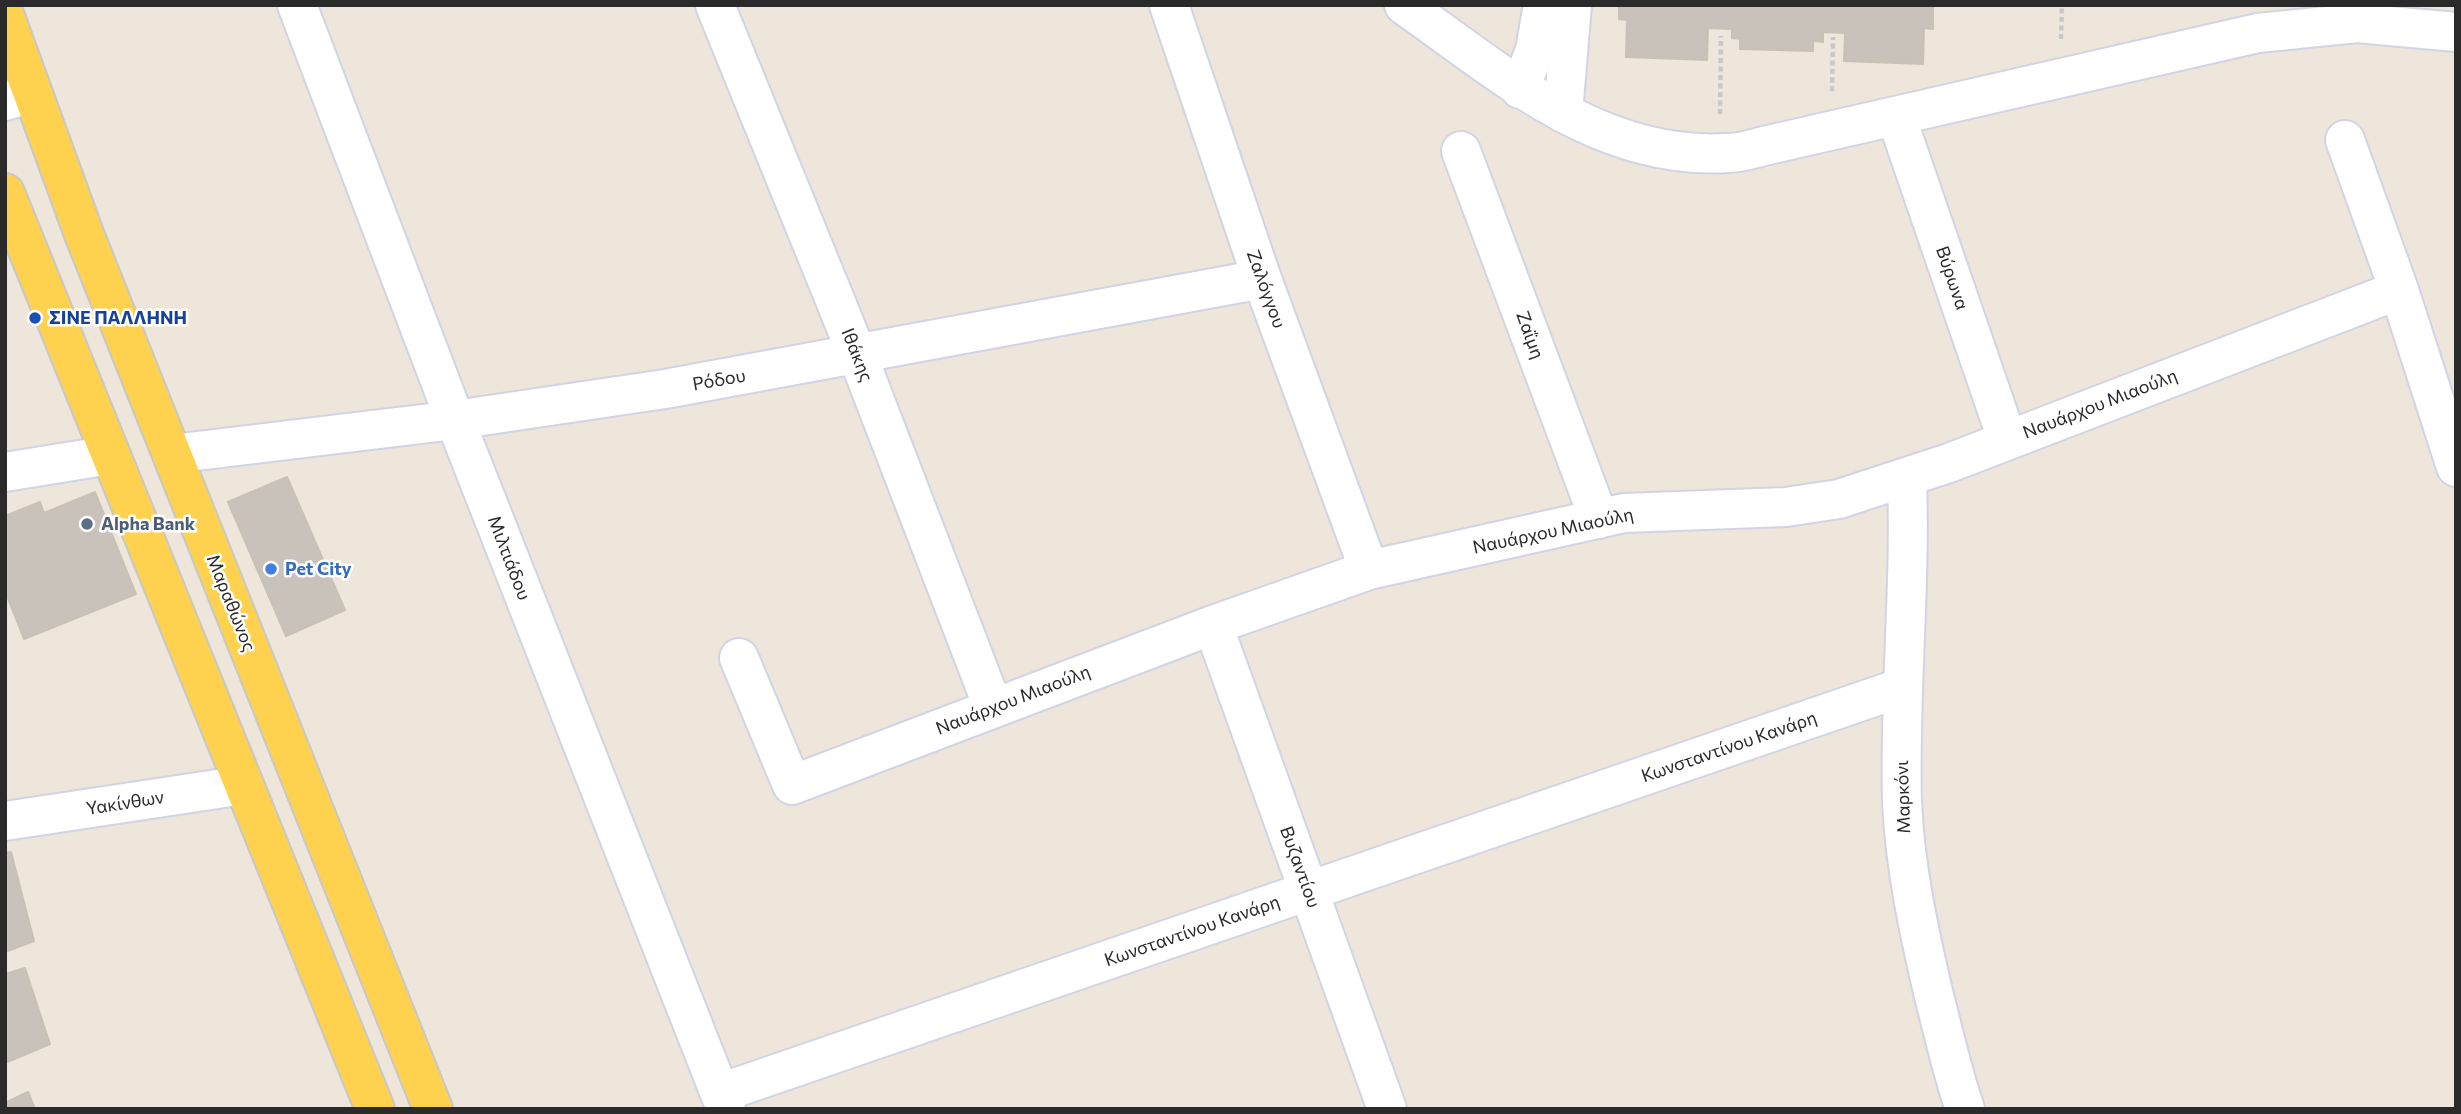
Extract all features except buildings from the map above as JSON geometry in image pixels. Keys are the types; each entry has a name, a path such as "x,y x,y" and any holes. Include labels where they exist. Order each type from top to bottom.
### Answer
{"main road":[{"name":"Μαραθώνος","path":"5,17 19,97 80,222 433,1109"},
{"path":"5,193 375,1109"}],"street":[{"name":"Μιλτιάδου","path":"297,5 456,420 723,1101"},
{"name":"Ιθάκης","path":"715,5 857,354 993,708"},
{"name":"Ζαλόγγου","path":"1169,5 1262,279 1369,570"},
{"path":"1404,5 1520,89 1563,113 1618,138 1693,154 1730,153 2258,33 2357,23 2456,32"},
{"path":"1520,89 1535,50 1543,5"},
{"path":"1563,113 1572,5"},
{"name":"Βύρωνα","path":"1896,116 2007,439"},
{"path":"2345,140 2399,290 2456,467"},
{"name":"Ζαΐμη","path":"1461,151 1599,519"},
{"name":"Ρόδου","path":"172,454 456,420 665,389 1262,279"},
{"name":"Ναυάρχου Μιαούλη","path":"739,658 792,785 1213,625 1369,570 1624,513 1812,505 1907,479 2399,290"},
{"path":"5,472 110,455"},
{"name":"Μαρκόνι","path":"1907,479 1909,534 1902,804 1911,886 1960,1107"},
{"name":"Βυζαντίου","path":"1213,625 1387,1109"},
{"name":"Κωνσταντίνου Κανάρη","path":"723,1101 1308,891 1903,687"},
{"name":"Υακίνθων","path":"5,821 244,785"}],"path":[{"path":"1720,153 1721,36"},
{"path":"1832,130 1833,37"}],"place":[{"name":"ΣΙΝΕ ΠΑΛΛΗΝΗ","path":"35,318"},
{"name":"Alpha Bank","path":"87,524"},
{"name":"Pet City","path":"271,569"}]}
